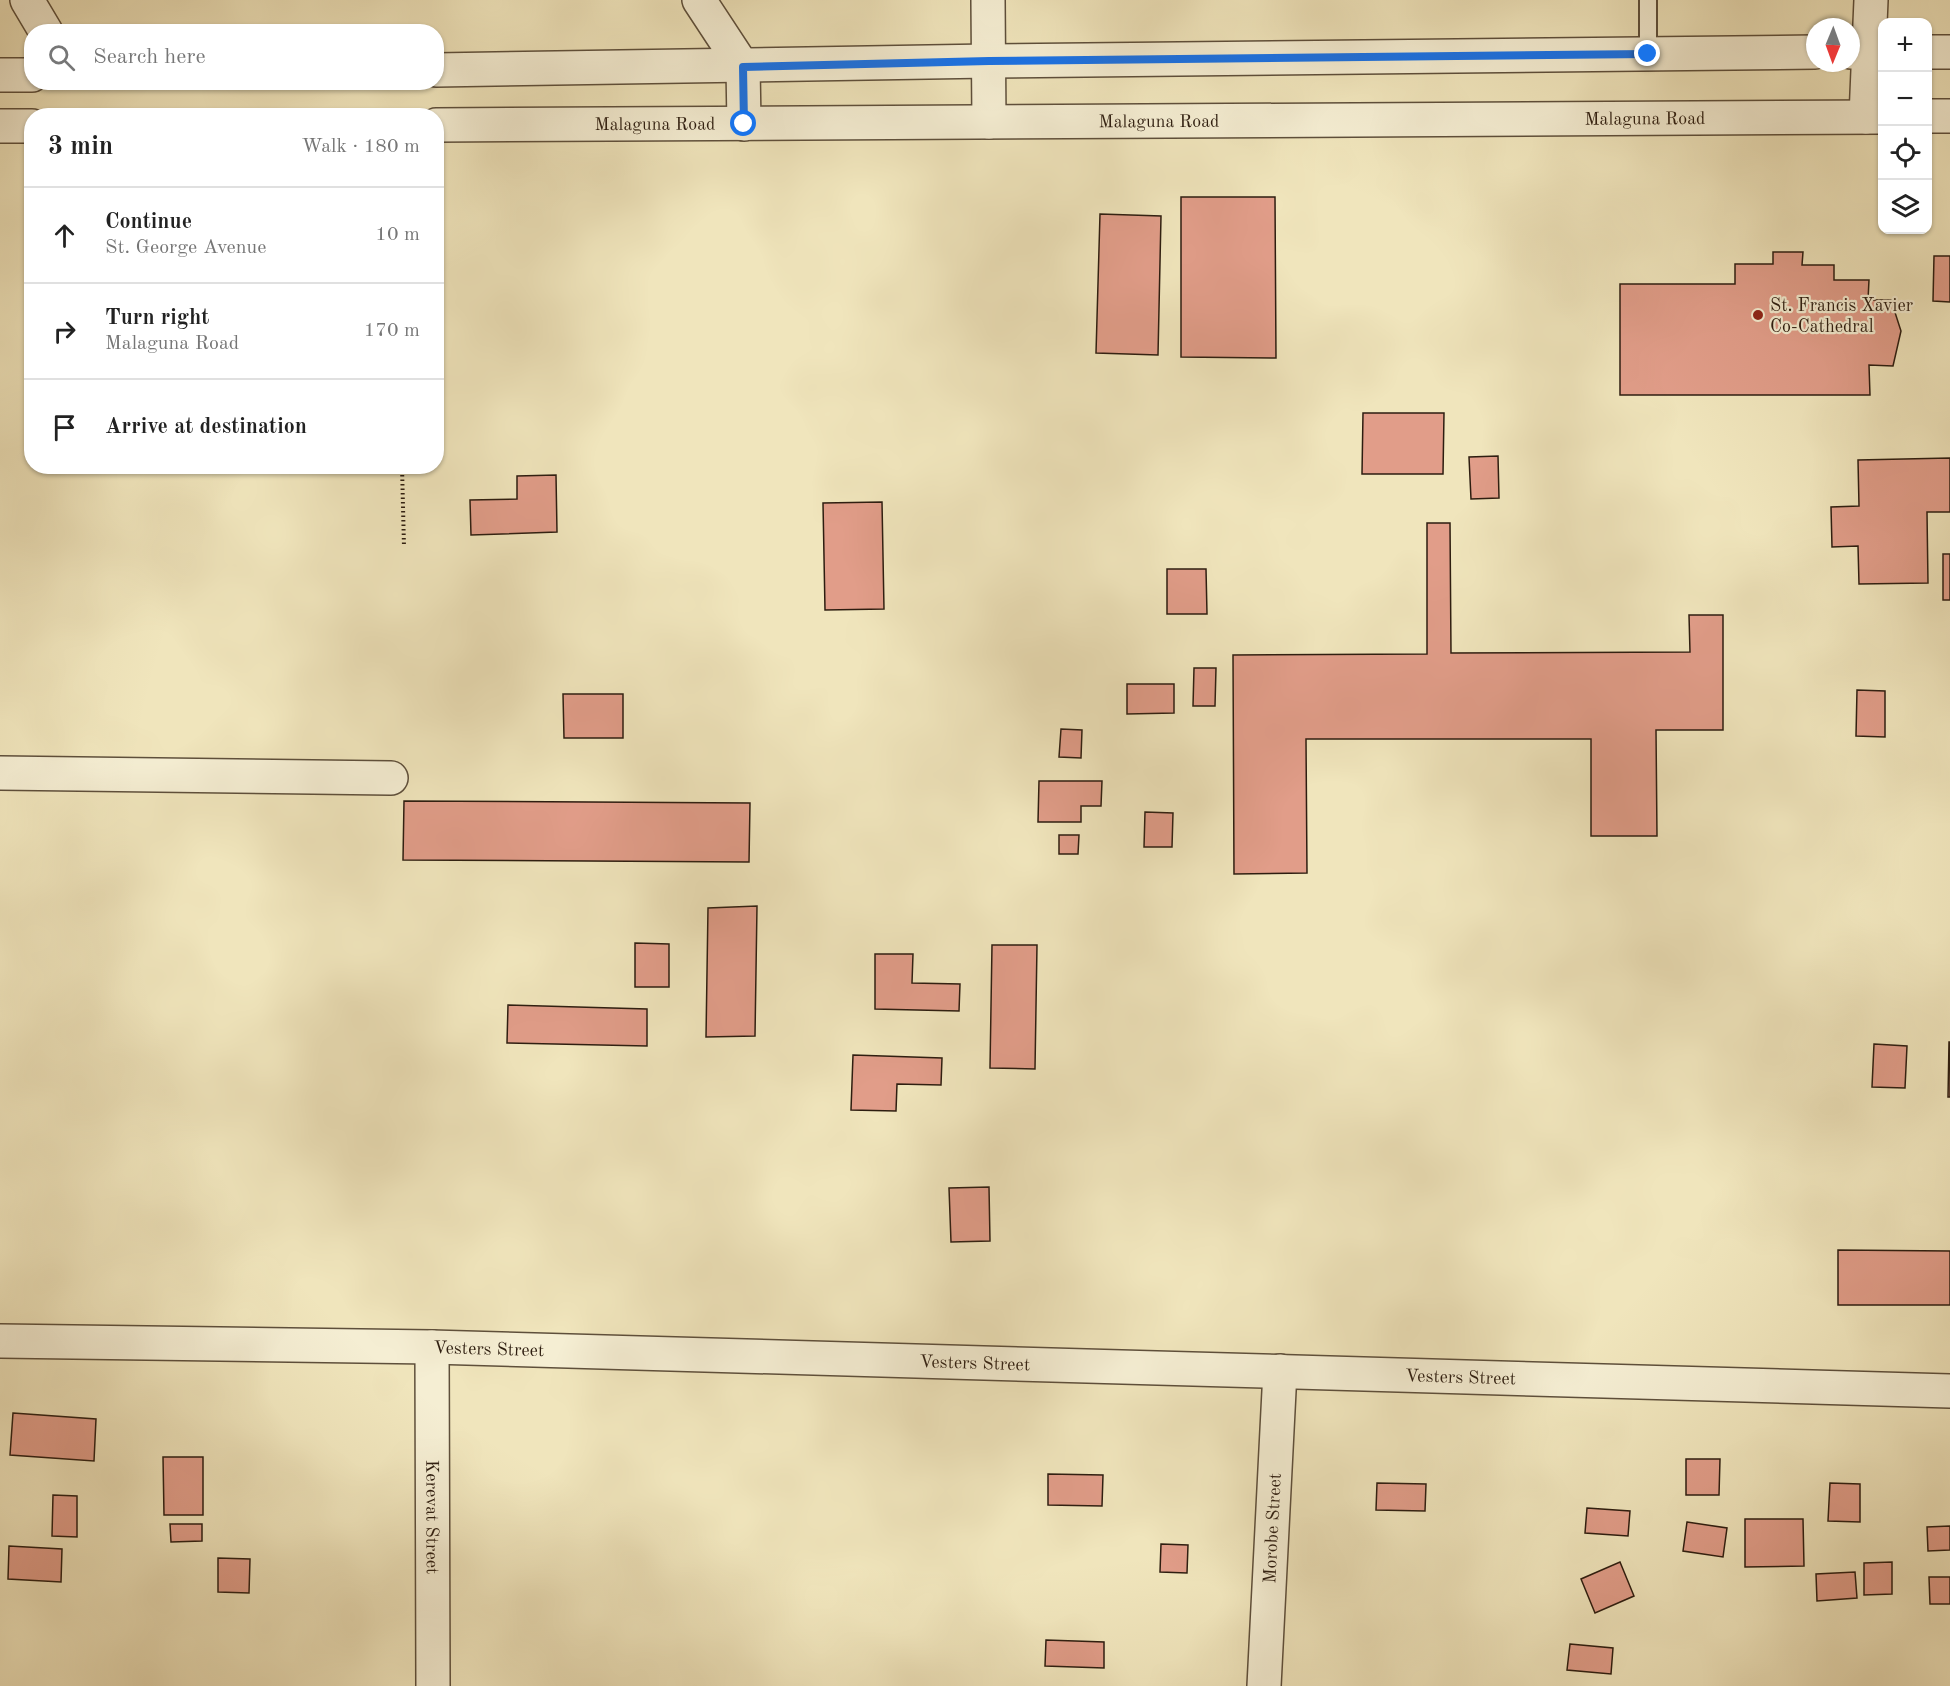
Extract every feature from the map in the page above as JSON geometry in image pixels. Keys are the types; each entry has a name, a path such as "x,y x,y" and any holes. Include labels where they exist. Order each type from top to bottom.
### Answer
{"street":[{"path":"27,0 41,24"},
{"path":"699,0 743,67 744,124"},
{"path":"988,0 989,122"},
{"path":"1871,0 1868,52 1874,117"},
{"path":"444,70 1806,52"},
{"path":"1932,52 1950,52"},
{"path":"0,75 24,75"},
{"path":"1932,116 1950,116"},
{"name":"Malaguna Road","path":"444,125 1874,117"},
{"path":"0,126 24,126"},
{"path":"0,773 391,777"},
{"name":"Vesters Street","path":"0,1341 432,1347 1950,1391"},
{"name":"Kerevat Street","path":"432,1347 433,1686"},
{"name":"Morobe Street","path":"1264,1686 1280,1371"}],"lane":[{"path":"1648,0 1648,54"}],"path":[{"path":"402,474 404,547"}],"building":[{"path":"1181,197 1275,197 1276,358 1181,357"},
{"path":"1100,214 1161,216 1158,355 1096,353"},
{"name":"St. Francis Xavier Co-Cathedral","path":"1773,252 1803,252 1802,265 1834,265 1834,280 1869,280 1868,300 1891,300 1901,331 1893,366 1869,365 1870,395 1620,395 1620,284 1735,284 1735,264 1773,264"},
{"path":"1934,256 1950,256 1950,302 1933,301"},
{"path":"1363,413 1444,413 1443,474 1362,474"},
{"path":"1498,456 1499,498 1471,499 1469,457"},
{"path":"1950,458 1950,512 1927,512 1928,583 1859,584 1858,546 1832,547 1831,507 1859,506 1858,460"},
{"path":"556,475 557,532 471,535 470,500 517,499 517,476"},
{"path":"882,502 884,609 825,610 823,503"},
{"path":"1427,523 1450,523 1451,653 1690,652 1689,615 1723,615 1723,730 1656,730 1657,836 1591,836 1591,739 1306,739 1307,873 1234,874 1233,655 1427,654"},
{"path":"1943,554 1950,554 1950,600 1943,600"},
{"path":"1167,569 1206,569 1207,614 1167,614"},
{"path":"1194,668 1216,668 1215,706 1193,706"},
{"path":"1127,684 1174,684 1174,713 1127,714"},
{"path":"1857,690 1885,691 1885,737 1856,736"},
{"path":"563,694 623,694 623,738 564,738"},
{"path":"1061,729 1082,730 1081,758 1059,757"},
{"path":"1039,781 1102,781 1101,806 1081,806 1081,822 1038,822"},
{"path":"404,801 750,803 749,862 403,860"},
{"path":"1145,812 1173,813 1172,847 1144,847"},
{"path":"1059,835 1079,835 1078,854 1059,854"},
{"path":"757,906 755,1036 706,1037 708,908"},
{"path":"635,943 669,944 669,987 635,987"},
{"path":"992,945 1037,945 1035,1069 990,1068"},
{"path":"875,954 913,954 912,983 960,984 959,1011 875,1009"},
{"path":"508,1005 647,1009 647,1046 507,1043"},
{"path":"1949,1042 1950,1097 1948,1097"},
{"path":"1874,1044 1907,1046 1905,1088 1872,1087"},
{"path":"853,1055 942,1058 941,1085 897,1084 896,1111 851,1110"},
{"path":"989,1187 990,1241 951,1242 949,1188"},
{"path":"1838,1250 1950,1251 1950,1305 1838,1305"},
{"path":"13,1413 96,1419 94,1461 10,1455"},
{"path":"163,1457 203,1457 203,1515 164,1515"},
{"path":"1686,1459 1720,1459 1719,1495 1686,1495"},
{"path":"1048,1474 1103,1475 1102,1506 1048,1505"},
{"path":"1377,1483 1426,1484 1425,1511 1376,1510"},
{"path":"1830,1483 1860,1484 1860,1522 1828,1521"},
{"path":"53,1495 77,1496 77,1537 52,1536"},
{"path":"1587,1508 1630,1511 1628,1536 1585,1533"},
{"path":"1745,1519 1803,1519 1804,1566 1745,1567"},
{"path":"1687,1522 1727,1528 1723,1557 1683,1551"},
{"path":"170,1524 202,1524 202,1541 171,1542"},
{"path":"1950,1526 1950,1550 1928,1551 1927,1527"},
{"path":"1161,1544 1188,1545 1187,1573 1160,1572"},
{"path":"9,1546 62,1549 61,1582 8,1579"},
{"path":"218,1558 250,1559 249,1593 218,1592"},
{"path":"1620,1562 1634,1596 1595,1613 1581,1579"},
{"path":"1892,1562 1892,1594 1864,1595 1864,1563"},
{"path":"1855,1572 1857,1598 1817,1601 1816,1574"},
{"path":"1929,1577 1950,1577 1950,1604 1930,1604"},
{"path":"1046,1640 1104,1642 1104,1668 1045,1666"},
{"path":"1570,1644 1613,1648 1611,1674 1567,1670"}],"place":[{"name":"St. Francis Xavier Co-Cathedral","path":"1758,315"}],"route":[{"path":"744,124 743,67 989,61 1648,54"}]}
